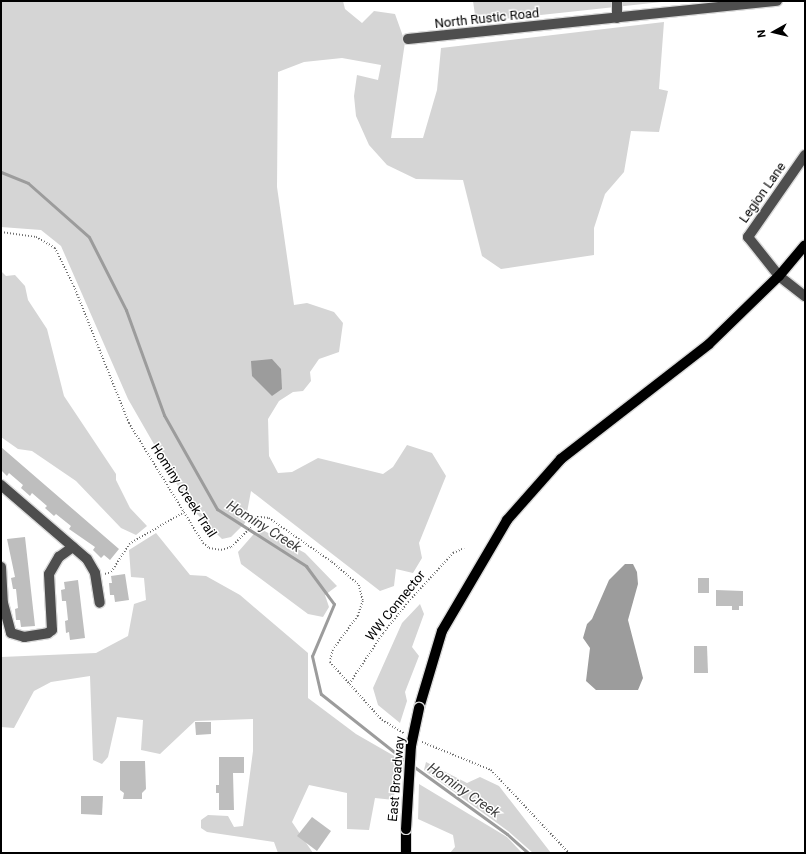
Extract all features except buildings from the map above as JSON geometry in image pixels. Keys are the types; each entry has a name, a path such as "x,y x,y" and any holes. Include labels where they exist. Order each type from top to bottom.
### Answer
{"main road":[{"name":"East Broadway","path":"406,853 408,781 419,708 442,631 507,520 561,459 709,344 779,276 805,245"}],"street":[{"path":"617,1 617,18"},
{"name":"North Rustic Road","path":"408,39 776,1"},
{"name":"Legion Lane","path":"805,155 748,237 779,276 805,296"},
{"path":"1,485 88,560 96,577 100,603"},
{"path":"1,567 4,603 11,633 24,637 48,633 52,630 49,574 59,557 73,547"}],"path":[{"name":"Hominy Creek Trail","path":"1,232 36,237 55,248 129,423 203,543 209,548 221,550 231,547 261,517 269,518 332,562 359,586 363,601 358,616 333,650 330,662 382,720 405,734"},
{"path":"96,577 111,572 128,544 184,512"},
{"name":"WW Connector","path":"350,684 383,633 408,602 452,553 464,548"},
{"path":"416,740 491,770 569,853"}],"shaded area":[{"path":"1,1 343,1 345,9 362,23 374,11 395,14 405,42 391,138 423,138 437,90 441,48 664,22 659,89 668,91 659,132 631,131 624,172 605,194 594,228 594,255 501,269 482,256 463,180 416,179 387,165 369,145 356,116 354,96 357,75 378,80 381,65 342,58 304,62 278,72 277,187 294,305 307,303 334,312 343,323 339,352 319,359 310,372 311,381 303,391 293,392 279,401 268,419 269,456 278,473 292,472 318,458 383,474 393,467 407,445 432,453 446,476 419,543 422,558 413,573 396,569 394,586 380,591 251,491 245,523 231,537 222,539 190,507 128,399 61,246 41,230 1,227"},
{"path":"473,1 671,1 476,22"},
{"path":"1,271 6,276 15,275 25,286 28,300 47,329 64,396 116,474 116,480 130,508 147,526 136,535 121,528 76,481 32,451 18,449 1,437"},
{"path":"272,359 281,369 282,389 272,396 252,376 251,361"},
{"path":"259,528 305,553 337,586 325,595 329,607 323,617 308,614 241,564 238,552"},
{"path":"156,533 190,575 206,576 240,595 308,653 308,698 356,734 396,757 394,800 375,798 369,830 347,829 347,793 309,785 292,822 313,853 278,853 274,842 207,832 201,828 201,820 208,815 228,816 234,827 243,826 253,751 253,719 195,721 160,754 141,750 143,720 117,717 108,757 102,764 93,760 90,676 51,682 34,691 14,728 1,727 1,657 96,653 128,636 134,604 146,600 144,578 131,577 129,550"},
{"path":"625,564 633,564 637,572 638,584 628,620 643,678 638,690 596,690 586,681 590,648 583,638 587,624 592,619 609,580"},
{"path":"420,604 424,614 412,647 419,656 405,692 407,701 400,723 378,705 373,688 402,623"},
{"path":"426,762 467,783 480,777 499,786 551,853 533,853 508,831 424,770"},
{"path":"419,784 507,837 522,853 450,853 455,847 453,835 418,819"}],"waterway":[{"name":"Hominy Creek","path":"1,172 28,183 89,237 126,310 164,415 217,509 306,566 334,604 312,656 321,694 408,763"},
{"name":"Hominy Creek","path":"413,766 507,834 528,853"}]}
